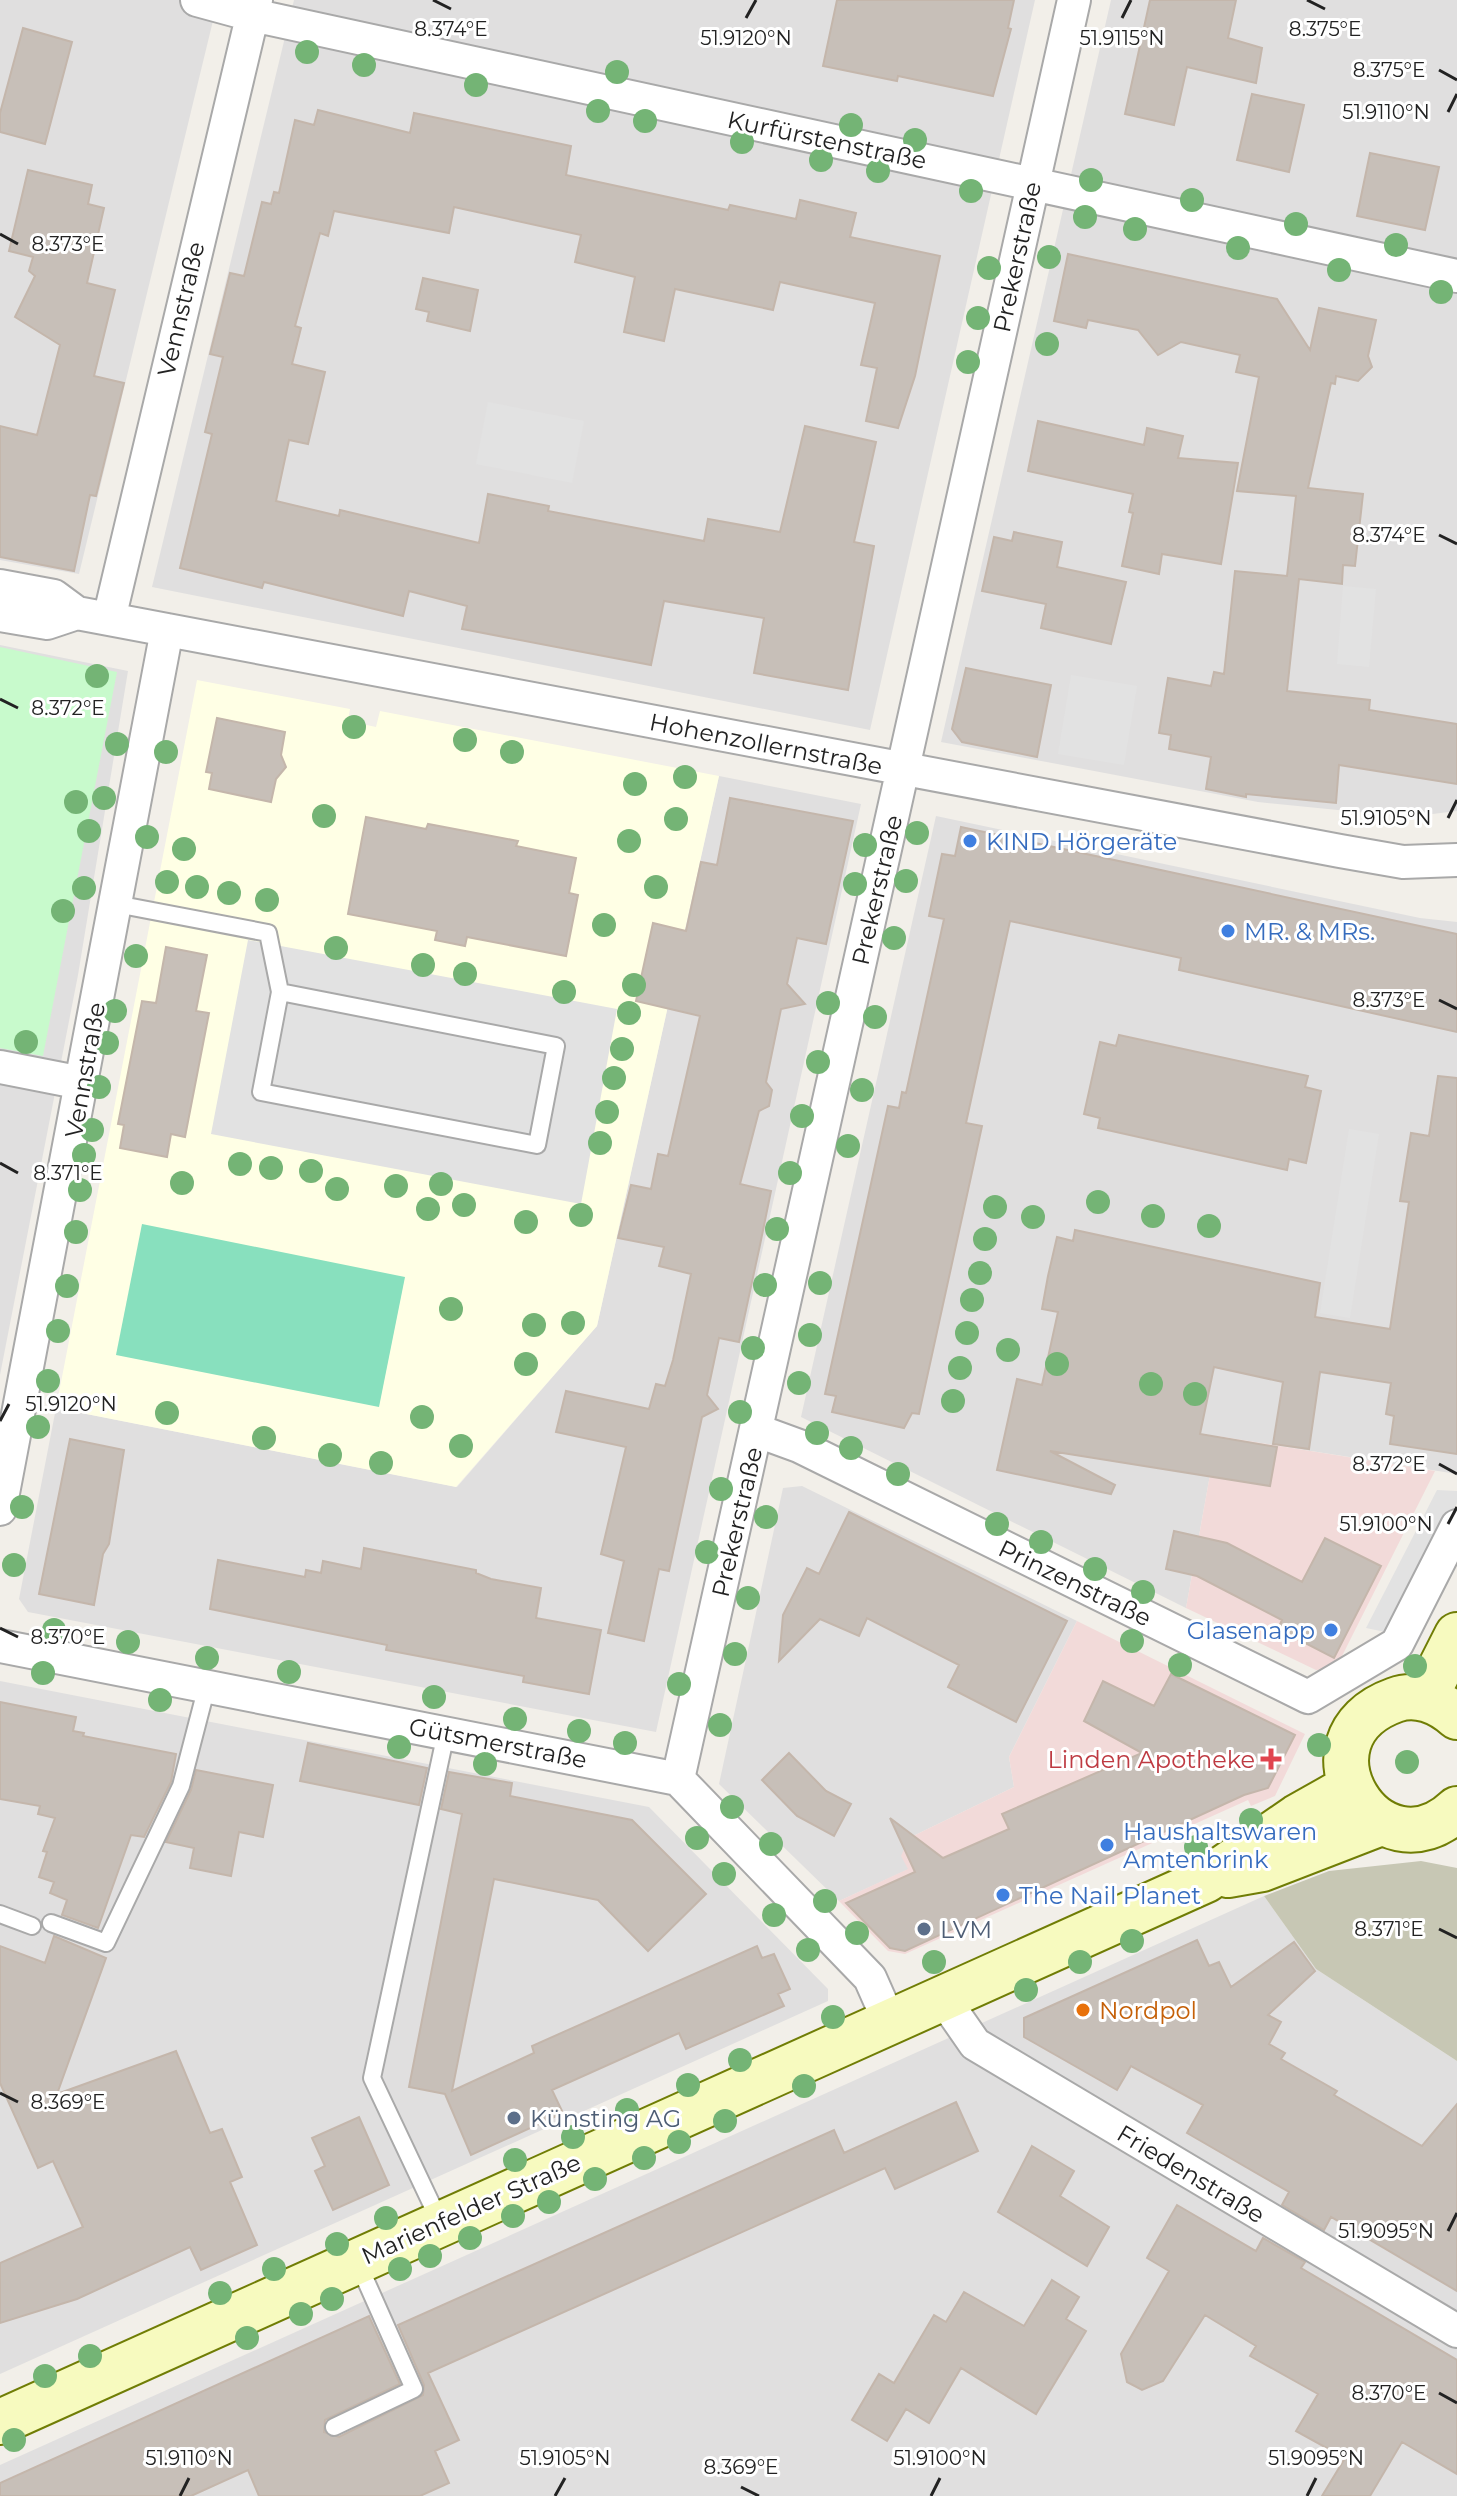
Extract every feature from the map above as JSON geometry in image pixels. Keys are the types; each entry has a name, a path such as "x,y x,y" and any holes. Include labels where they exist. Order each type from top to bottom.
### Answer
{"street":[{"name":"Kurfürstenstraße","path":"197,0 254,8 1457,276"},
{"name":"Prekerstraße","path":"678,1779 758,1431 1074,0"},
{"name":"Vennstraße","path":"109,619 254,8"},
{"name":"Hohenzollernstraße","path":"0,586 54,596 77,613 904,771 1403,862 1457,860"},
{"name":"Hohenzollernstraße","path":"0,615 47,623 77,613"},
{"name":"Vennstraße","path":"0,1509 167,630"},
{"path":"0,1067 82,1083"},
{"name":"Prinzenstraße","path":"758,1431 799,1446 1308,1697 1397,1644 1457,1526"},
{"path":"1454,1816 1413,1829 1381,1823 1361,1806 1350,1787 1345,1764 1349,1741 1361,1721 1379,1706 1401,1698 1441,1708 1457,1635"},
{"name":"Gütsmerstraße","path":"0,1646 678,1779"},
{"path":"678,1779 870,1978 889,2021"},
{"name":"Marienfelder Straße","path":"0,2422 1206,1880 1297,1817 1350,1787"},
{"name":"Marienfelder Straße","path":"1206,1880 1262,1869 1381,1823"},
{"name":"Friedenstraße","path":"943,1998 975,2044 1457,2331"}],"lane":[{"path":"116,904 268,933 280,992 261,1092 537,1145 556,1046 280,992"},
{"path":"51,1923 106,1943 181,1786 207,1686"},
{"path":"441,2224 372,2078 446,1733"},
{"path":"0,1914 32,1926"},
{"path":"334,2427 414,2389 356,2260"}],"shaded area":[{"path":"0,0 218,0 79,574 0,560"},
{"path":"294,0 1035,0 870,730 152,587"},
{"path":"1111,0 1457,0 1457,811 1408,817 1258,802 941,742"},
{"path":"488,402 584,421 572,483 476,464"},
{"path":"1343,586 1376,589 1369,667 1337,664"},
{"path":"0,645 128,671 78,975 0,1375"},
{"path":"1071,675 1137,686 1124,765 1058,754"},
{"path":"197,680 350,709 348,721 376,727 380,711 719,776 597,1326 456,1487 56,1408"},
{"path":"719,776 861,804 656,1732 28,1612 19,1599 56,1408 457,1487 597,1326"},
{"path":"936,816 1420,918 1457,922 1457,1474 1217,1436 1186,1608 801,1417"},
{"path":"248,940 617,1009 581,1204 211,1134"},
{"path":"1349,1129 1379,1134 1350,1318 1320,1313"},
{"path":"1217,1436 1435,1471 1336,1668 1316,1670 1186,1608"},
{"path":"802,1486 1077,1621 1009,1757 1014,1787 909,1838 909,1869 839,1901 719,1784 783,1488"},
{"path":"1437,1490 1457,1491 1457,1503 1390,1633 1366,1628"},
{"path":"1077,1621 1305,1734 1275,1796 1251,1806 1248,1800 905,1954 888,1951 839,1901 908,1869 901,1856 909,1838 1014,1787 1009,1757"},
{"path":"0,1681 649,1807 828,1989 828,2001 0,2374"},
{"path":"1421,1861 1457,1868 1457,2061 1316,1969 1264,1896 1329,1871"},
{"path":"1264,1896 1316,1969 1457,2061 1457,2496 0,2496 0,2465"}],"green space":[{"path":"0,647 117,672 43,1056 0,1048"},
{"path":"142,1224 405,1277 379,1407 116,1355"}],"building":[{"path":"837,0 1014,0 1008,28 1011,29 993,96 898,76 897,81 823,66"},
{"path":"1150,0 1236,0 1228,38 1262,48 1256,83 1187,67 1174,125 1125,114"},
{"path":"23,28 72,42 45,144 0,132 0,113"},
{"path":"1252,94 1304,105 1289,172 1237,160"},
{"path":"318,110 410,133 414,113 571,146 566,175 728,210 730,205 796,219 800,200 856,213 850,237 940,256 915,376 898,428 866,421 877,368 861,365 875,303 780,282 773,310 675,289 664,341 624,332 635,277 575,262 581,235 454,207 449,233 334,211 328,236 320,233 295,326 301,328 292,364 325,372 308,444 289,440 276,501 339,516 340,510 479,543 488,494 549,506 548,511 704,541 708,519 780,532 805,426 876,442 854,542 874,546 848,690 754,673 764,618 664,601 651,665 462,629 467,606 409,591 403,616 264,582 262,588 180,568 212,434 205,432 223,357 210,354 230,273 244,276 262,202 271,204 274,192 279,193 295,120 314,125"},
{"path":"1370,153 1439,167 1425,230 1357,216"},
{"path":"28,170 92,185 88,204 104,208 87,283 115,290 94,376 124,383 96,496 90,495 74,571 0,557 0,426 37,435 60,345 15,317 35,276 29,271 33,257 9,251"},
{"path":"1068,254 1277,299 1310,350 1319,308 1376,320 1368,356 1372,367 1358,381 1336,376 1335,384 1331,383 1308,488 1363,494 1355,566 1343,565 1342,584 1299,579 1287,691 1370,700 1369,710 1457,724 1457,784 1339,765 1336,803 1246,794 1246,797 1206,789 1211,757 1169,749 1171,735 1159,733 1168,678 1211,686 1214,672 1224,674 1235,571 1287,576 1296,496 1237,491 1259,377 1236,372 1240,355 1181,342 1158,355 1138,330 1088,320 1086,328 1054,321"},
{"path":"423,278 478,290 470,331 427,321 429,312 416,309"},
{"path":"1038,421 1144,445 1147,428 1183,436 1178,458 1238,463 1221,564 1162,554 1159,574 1122,566 1133,513 1129,512 1133,494 1028,471"},
{"path":"1014,532 1062,542 1057,567 1126,582 1111,644 1041,628 1046,604 982,591 994,537 1012,541"},
{"path":"966,668 1051,685 1037,757 962,742 952,729"},
{"path":"217,718 285,732 281,755 286,767 276,779 271,802 209,789 212,773 206,772"},
{"path":"730,798 853,821 826,944 797,938 787,984 805,1004 781,1009 766,1082 772,1090 769,1106 759,1111 740,1184 771,1191 739,1342 719,1338 707,1395 718,1409 702,1417 669,1571 659,1569 644,1641 608,1633 624,1561 601,1554 626,1447 556,1432 566,1391 649,1409 656,1384 665,1386 673,1360 691,1274 659,1266 664,1247 618,1238 631,1185 651,1189 658,1154 668,1156 700,1016 636,1001 653,923 686,931 701,862 717,865"},
{"path":"366,817 426,829 428,824 518,841 516,846 576,858 569,893 578,895 566,956 467,937 465,946 435,940 437,931 348,914"},
{"path":"961,827 1457,934 1457,1032 1179,970 1181,958 1010,921 966,1123 982,1126 919,1414 912,1413 904,1428 832,1412 836,1396 825,1394 888,1106 899,1108 902,1092 906,1093 944,919 929,916 942,854 955,856"},
{"path":"166,947 207,955 196,1011 209,1013 185,1137 171,1134 167,1157 120,1148 124,1125 118,1124 142,1001 156,1003"},
{"path":"1119,1035 1308,1076 1305,1087 1321,1091 1306,1163 1289,1159 1287,1170 1098,1128 1100,1118 1084,1114 1100,1042 1116,1046"},
{"path":"1438,1076 1457,1078 1457,1454 1390,1444 1394,1416 1386,1414 1391,1383 1320,1372 1309,1449 1273,1444 1283,1382 1214,1367 1200,1434 1277,1447 1270,1486 1050,1451 1115,1485 1111,1494 997,1470 1017,1379 1042,1385 1058,1312 1042,1309 1048,1276 1057,1237 1073,1241 1075,1230 1320,1283 1315,1317 1390,1329 1409,1202 1400,1201 1411,1133 1429,1136"},
{"path":"70,1439 124,1450 109,1544 103,1554 94,1605 39,1594"},
{"path":"849,1512 1067,1621 1016,1722 948,1687 959,1665 867,1618 859,1636 820,1619 779,1661 783,1615 807,1568 819,1574"},
{"path":"1174,1531 1227,1543 1302,1582 1325,1538 1381,1566 1334,1658 1278,1629 1282,1620 1197,1576 1166,1569"},
{"path":"364,1548 476,1570 476,1573 491,1579 541,1588 536,1618 601,1630 589,1694 523,1682 524,1676 386,1650 387,1645 210,1609 218,1560 305,1577 306,1570 321,1573 323,1561 361,1569"},
{"path":"1171,1674 1295,1735 1268,1788 1244,1795 905,1951 890,1948 846,1903 915,1872 890,1818 943,1858 1009,1829 1002,1814 1142,1753 1084,1721 1103,1681 1154,1706"},
{"path":"0,1702 76,1717 73,1731 84,1733 83,1736 176,1754 171,1782 144,1837 131,1835 98,1928 62,1915 67,1900 50,1893 54,1882 39,1877 47,1852 43,1851 55,1818 38,1814 40,1806 0,1799"},
{"path":"308,1743 427,1768 419,1805 300,1781"},
{"path":"789,1753 826,1791 851,1804 834,1836 797,1816 762,1780"},
{"path":"196,1770 273,1785 263,1837 239,1832 231,1876 190,1868 194,1848 166,1842 191,1790"},
{"path":"449,1772 512,1783 510,1796 632,1820 706,1894 648,1951 598,1900 494,1879 452,2091 534,2053 532,2046 757,1946 762,1958 774,1954 790,1989 778,1994 784,2006 686,2049 679,2033 552,2090 563,2113 471,2155 445,2094 409,2087 462,1814 441,1809"},
{"path":"54,1936 106,1958 57,2094 176,2051 210,2133 222,2129 242,2177 230,2182 257,2245 201,2270 190,2247 77,2299 0,2323 0,2263 83,2227 53,2161 38,2168 0,2083 0,1946 45,1963"},
{"path":"1197,1940 1209,1966 1219,1962 1231,1987 1294,1942 1315,1971 1268,2015 1281,2022 1269,2044 1285,2053 1281,2059 1337,2091 1334,2095 1422,2146 1457,2104 1457,2291 1331,2217 1324,2230 1282,2205 1289,2192 1187,2133 1203,2105 1131,2066 1117,2090 1024,2037 1024,2018"},
{"path":"956,2102 978,2151 895,2189 885,2168 428,2373 459,2440 435,2451 449,2483 420,2496 259,2496 248,2470 191,2496 0,2496 0,2483 369,2316 400,2384 325,2420 324,2432 339,2437 423,2395 424,2385 398,2325 834,2130 844,2153"},
{"path":"359,2117 389,2185 333,2210 315,2171 325,2166 312,2138"},
{"path":"1032,2146 1074,2171 1060,2196 1109,2227 1087,2266 998,2212"},
{"path":"1177,2205 1256,2251 1263,2238 1305,2262 1301,2268 1457,2360 1457,2474 1402,2442 1370,2496 1322,2496 1345,2458 1296,2431 1318,2394 1250,2356 1256,2346 1205,2315 1163,2381 1142,2390 1127,2382 1121,2354 1169,2271 1147,2258"},
{"path":"1052,2280 1079,2297 1066,2319 1086,2331 1036,2414 961,2368 929,2423 906,2409 887,2441 852,2420 879,2374 894,2383 934,2315 946,2322 964,2292 1024,2326"}],"place":[{"name":"KIND Hörgeräte","path":"970,841"},
{"name":"MR. & MRs.","path":"1228,931"},
{"name":"Glasenapp","path":"1331,1630"},
{"name":"Linden Apotheke","path":"1271,1759"},
{"name":"Haushaltswaren Amtenbrink","path":"1107,1845"},
{"name":"The Nail Planet","path":"1003,1895"},
{"name":"LVM","path":"924,1929"},
{"name":"Nordpol","path":"1083,2010"},
{"name":"Künsting AG","path":"514,2118"}]}
